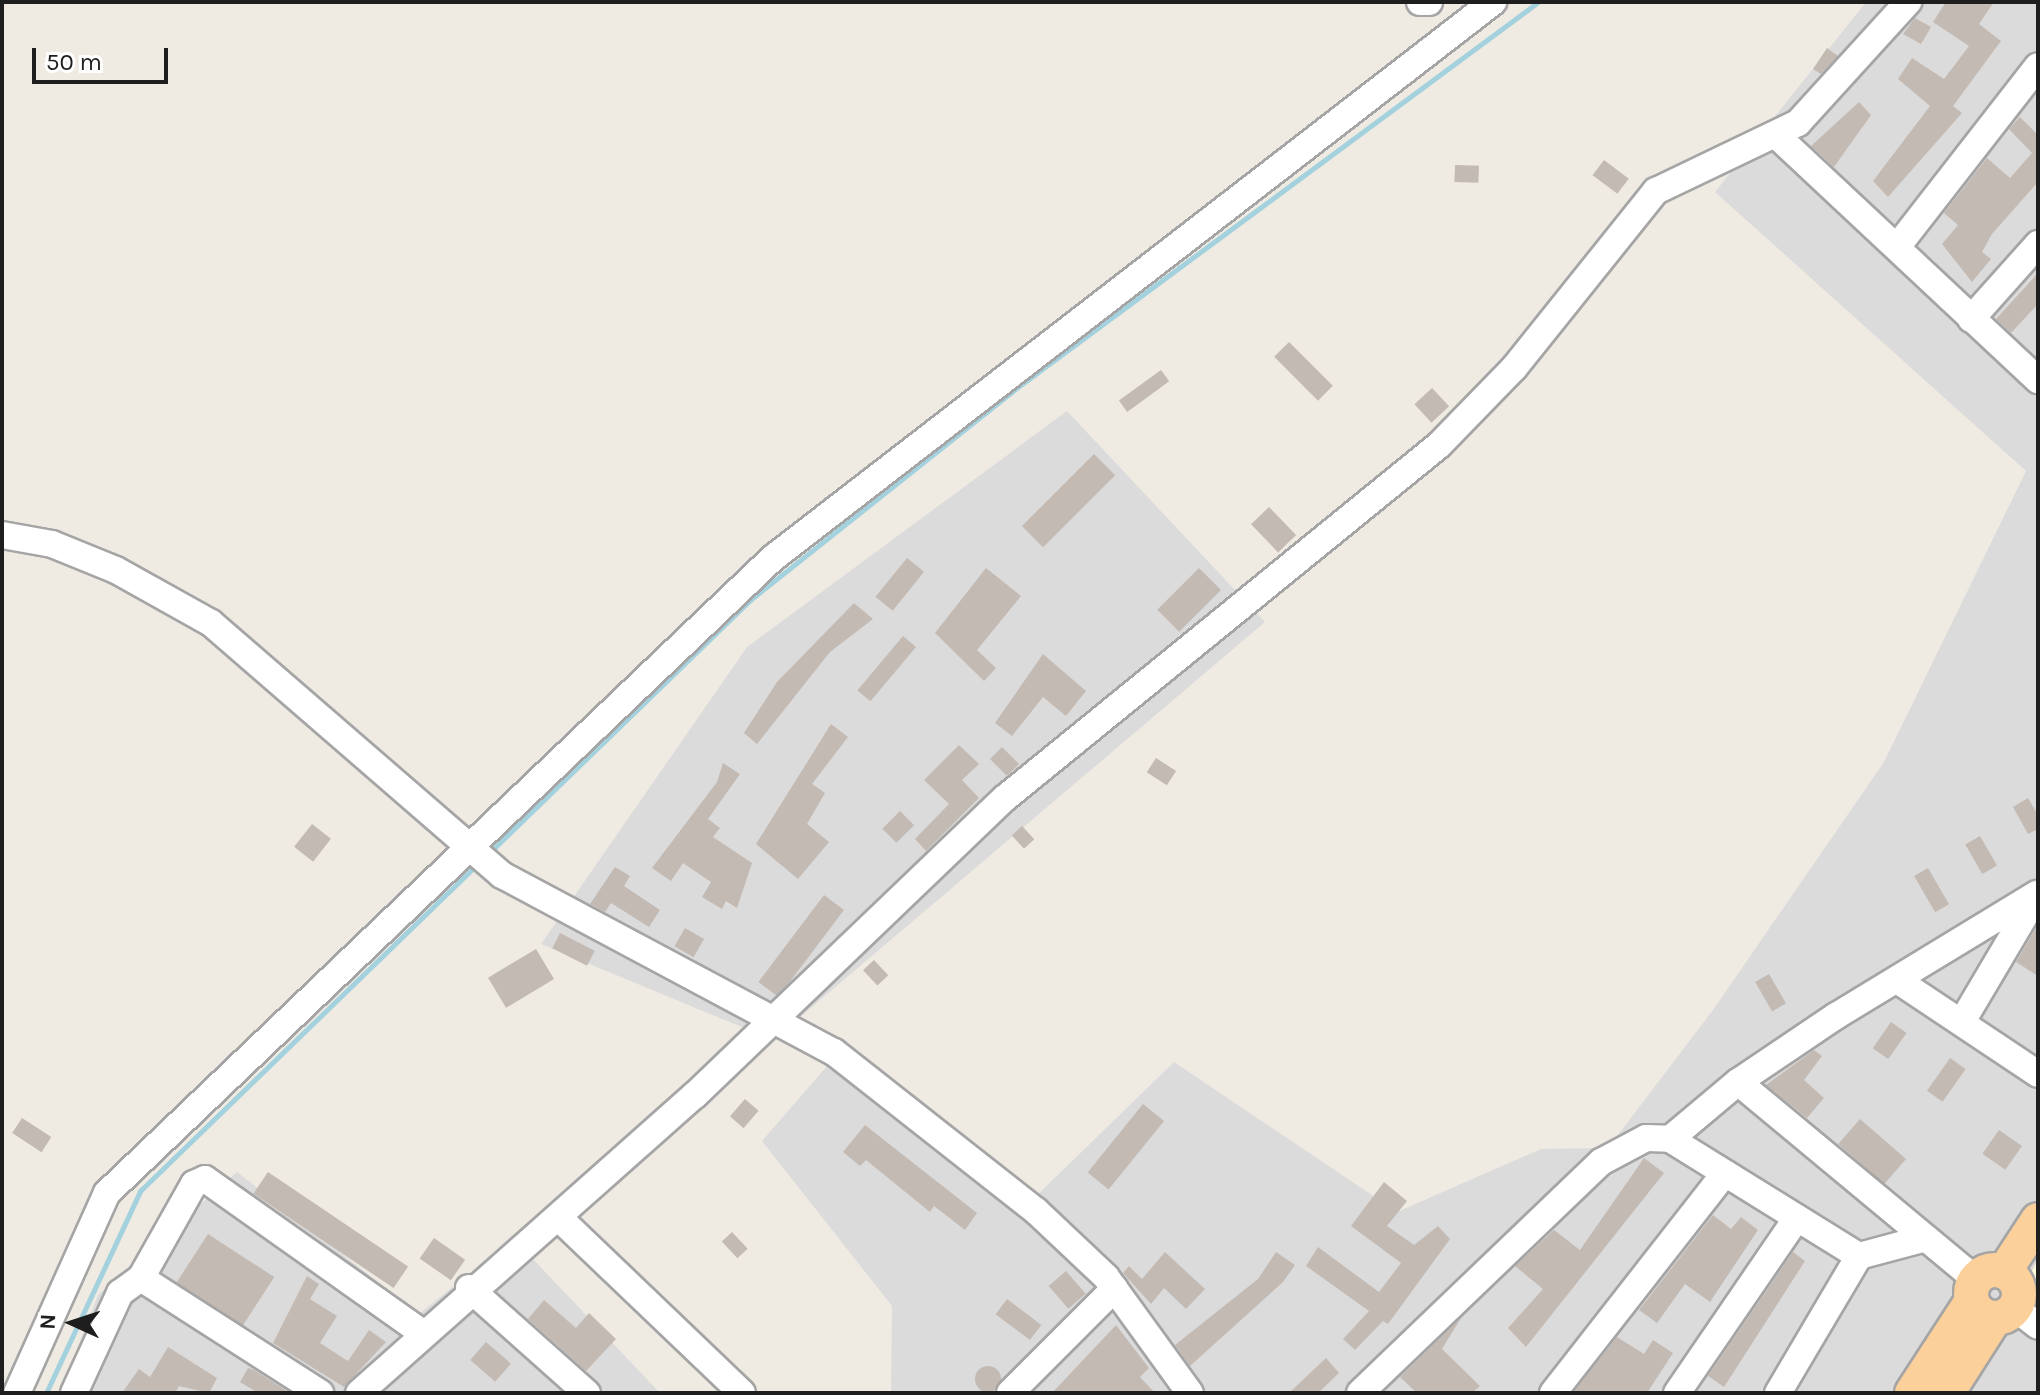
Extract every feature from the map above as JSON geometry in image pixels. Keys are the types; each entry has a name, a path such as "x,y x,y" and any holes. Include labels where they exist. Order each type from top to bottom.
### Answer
{"main road":[{"path":"1947,1393 2000,1301 2038,1220"},
{"path":"1912,1393 2000,1301"}],"street":[{"path":"1420,2 1429,2"},
{"path":"17,1393 107,1193 477,851 773,558 1493,2"},
{"path":"359,1393 469,1288 559,1218 777,1017 1016,788 1439,445 1514,368 1656,191 1776,135 1827,95 1908,2"},
{"path":"1897,247 2038,66"},
{"path":"1776,135 2038,380"},
{"path":"1971,319 2038,244"},
{"path":"2,535 52,544 116,570 211,623 502,875 777,1017 834,1052 1036,1211 1115,1288 1190,1393"},
{"path":"1670,1139 1738,1082 2038,894"},
{"path":"1963,1020 2038,894"},
{"path":"1897,980 1963,1020 2038,1074"},
{"path":"1738,1082 2000,1301"},
{"path":"1360,1393 1601,1162 1646,1138 1670,1139 1859,1256"},
{"path":"1553,1393 1725,1173"},
{"path":"78,1392 120,1293 141,1278 194,1184 205,1179 421,1332"},
{"path":"559,1218 742,1393"},
{"path":"1677,1393 1797,1218"},
{"path":"1778,1393 1859,1256 1926,1238"},
{"path":"141,1278 320,1393"},
{"path":"469,1288 587,1393"},
{"path":"1010,1393 1115,1288"}],"shaded area":[{"path":"1866,2 2038,2 2038,1393 891,1393 892,1306 762,1141 835,1057 1028,1204 1174,1062 1397,1212 1541,1149 1608,1148 1713,1010 1884,762 2026,471 1715,192"},
{"path":"1067,411 1265,622 773,1040 541,944 747,647"},
{"path":"237,1172 419,1314 513,1238 660,1393 60,1393 98,1295"},
{"path":"2038,1260 2038,1317 2016,1300"}],"building":[{"path":"1946,2 1994,2 1979,24 2001,41 1953,106 1962,113 1888,197 1873,181 1930,106 1898,79 1912,58 1944,79 1969,46 1933,22"},
{"path":"1915,18 1931,27 1921,44 1903,34"},
{"path":"1827,48 1838,56 1821,74 1813,69"},
{"path":"1859,102 1871,115 1834,167 1811,146"},
{"path":"2020,117 2038,135 2038,182 1992,234 1982,252 1991,259 1972,282 1942,244 1958,225 1944,213 1987,158 2010,178 2032,153 2009,129"},
{"path":"1604,160 1629,179 1617,194 1593,175"},
{"path":"1455,165 1479,166 1478,183 1454,182"},
{"path":"2038,273 2038,304 2011,333 1996,319"},
{"path":"1289,342 1333,386 1318,401 1274,357"},
{"path":"1161,370 1169,381 1127,412 1119,401"},
{"path":"1432,388 1449,406 1431,423 1414,404"},
{"path":"1094,454 1115,475 1043,547 1022,526"},
{"path":"1269,507 1296,535 1278,552 1251,524"},
{"path":"907,558 924,572 893,611 876,597"},
{"path":"986,568 1021,596 977,650 996,668 984,681 935,633"},
{"path":"1199,568 1221,590 1179,632 1157,610"},
{"path":"854,603 873,619 830,652 757,744 744,733 777,682"},
{"path":"903,636 916,647 870,701 857,690"},
{"path":"1043,654 1086,691 1066,716 1043,697 1012,736 995,723"},
{"path":"831,724 848,737 812,784 825,793 807,824 829,842 798,879 756,844"},
{"path":"959,745 979,764 962,780 979,798 926,851 915,839 949,804 924,780"},
{"path":"1002,747 1019,764 1007,776 990,759"},
{"path":"1156,758 1176,771 1167,785 1147,772"},
{"path":"723,763 740,774 708,819 720,828 713,837 752,863 737,908 726,901 722,909 702,897 711,882 683,863 671,881 652,868 717,782"},
{"path":"2028,798 2038,815 2038,829 2028,834 2013,807"},
{"path":"900,811 914,825 896,843 882,829"},
{"path":"312,824 331,839 313,862 294,847"},
{"path":"1022,826 1034,839 1024,849 1012,836"},
{"path":"1980,836 1997,865 1982,874 1965,844"},
{"path":"615,867 630,876 624,886 660,910 649,927 611,903 605,912 590,904"},
{"path":"1928,868 1949,904 1935,912 1914,876"},
{"path":"824,895 844,910 778,997 758,982"},
{"path":"2038,925 2038,976 2016,962"},
{"path":"685,928 704,939 694,957 674,946"},
{"path":"560,933 595,951 587,966 552,948"},
{"path":"536,949 554,979 506,1008 488,978"},
{"path":"874,960 888,975 877,986 863,970"},
{"path":"1769,974 1786,1003 1772,1011 1755,982"},
{"path":"1891,1022 1907,1033 1888,1059 1873,1048"},
{"path":"1814,1050 1822,1056 1804,1080 1824,1098 1807,1118 1766,1085"},
{"path":"1950,1058 1966,1069 1943,1102 1927,1091"},
{"path":"745,1099 759,1111 743,1128 730,1116"},
{"path":"1143,1104 1164,1121 1109,1189 1088,1172"},
{"path":"22,1118 51,1137 42,1152 12,1133"},
{"path":"1860,1119 1906,1159 1884,1184 1838,1144"},
{"path":"865,1125 977,1213 965,1230 934,1206 930,1212 866,1160 860,1166 843,1152"},
{"path":"1999,1130 2022,1146 2005,1170 1982,1154"},
{"path":"1644,1158 1664,1173 1526,1347 1508,1328 1543,1289 1515,1266 1554,1230 1580,1250"},
{"path":"268,1172 408,1267 394,1288 253,1194"},
{"path":"1384,1182 1407,1201 1387,1226 1414,1245 1438,1226 1450,1239 1388,1324 1383,1321 1355,1350 1343,1339 1369,1311 1306,1266 1318,1247 1379,1292 1401,1263 1351,1226"},
{"path":"1713,1215 1731,1229 1741,1217 1758,1230 1710,1302 1685,1284 1657,1323 1639,1310"},
{"path":"732,1232 748,1249 737,1258 722,1242"},
{"path":"208,1234 274,1277 243,1326 176,1283"},
{"path":"434,1238 465,1260 451,1280 420,1258"},
{"path":"1165,1252 1205,1289 1186,1309 1164,1288 1151,1304 1123,1273 1129,1266 1142,1279"},
{"path":"1276,1252 1295,1265 1283,1282 1190,1366 1175,1345 1258,1279"},
{"path":"1793,1252 1805,1261 1724,1387 1708,1376"},
{"path":"1066,1271 1086,1294 1068,1309 1049,1286"},
{"path":"307,1276 319,1284 310,1299 337,1316 320,1343 348,1361 369,1330 386,1342 344,1387 273,1343"},
{"path":"1007,1299 1041,1325 1030,1340 996,1314"},
{"path":"544,1300 576,1328 589,1313 616,1339 586,1371 528,1319"},
{"path":"1461,1318 1442,1349 1480,1386 1472,1393 1417,1393 1400,1377"},
{"path":"1116,1325 1149,1368 1140,1377 1155,1393 1052,1393"},
{"path":"1617,1337 1644,1354 1653,1340 1673,1353 1647,1393 1573,1393"},
{"path":"486,1342 511,1364 495,1382 470,1360"},
{"path":"168,1347 217,1378 209,1393 179,1386 175,1393 122,1393 139,1369 150,1377"},
{"path":"1326,1358 1339,1373 1318,1393 1289,1393"},
{"path":"988,1366 997,1370 1001,1379 997,1388 988,1392 979,1388 975,1379 979,1370"},
{"path":"248,1368 290,1393 258,1393 240,1382"}],"waterway":[{"path":"489,853 750,600 1022,384 1538,2"},
{"path":"46,1393 140,1191 479,863"}]}
